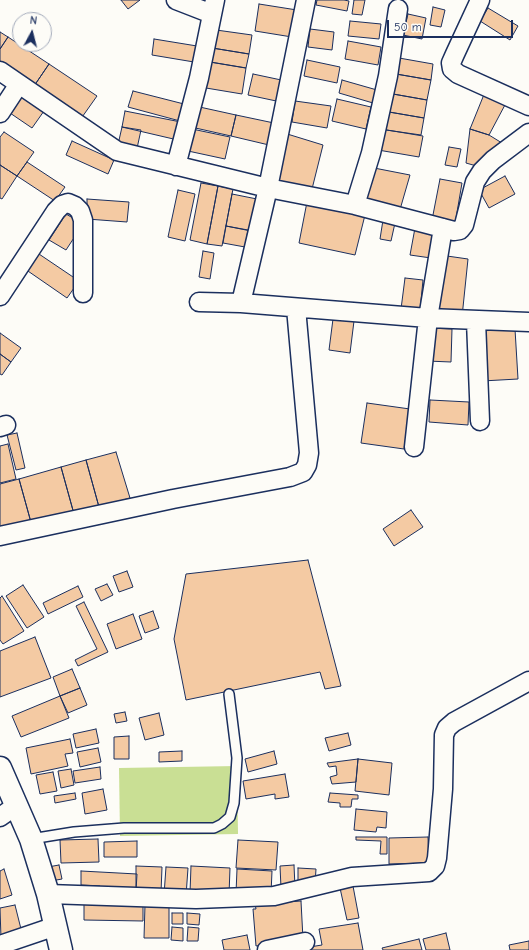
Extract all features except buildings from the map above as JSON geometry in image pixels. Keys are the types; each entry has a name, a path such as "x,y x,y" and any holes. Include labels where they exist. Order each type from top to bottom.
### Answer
{"main road":[{"path":"0,768 9,811 31,839 48,894 61,950"}],"street":[{"path":"176,0 213,7 198,78 176,166"},
{"path":"241,303 268,188 306,0"},
{"path":"480,0 453,58 451,63 452,69 458,74 529,106"},
{"path":"355,205 371,153 388,76 398,9"},
{"path":"0,71 117,151 268,188 355,205 443,228 460,230 464,225 475,182 482,171 493,160 529,133"},
{"path":"0,113 19,84"},
{"path":"0,296 56,212 62,205 68,203 75,206 80,211 83,220 83,293"},
{"path":"414,447 428,318 443,228"},
{"path":"199,302 241,303 476,321 529,322"},
{"path":"0,536 173,499 290,477 303,472 307,466 309,453 296,308"},
{"path":"476,321 480,421"},
{"path":"48,894 196,899 274,896 352,877 429,872 435,866 437,858 443,789 444,734 447,728 454,722 529,681"},
{"path":"0,945 56,926"},
{"path":"267,950 305,942"}],"lane":[{"path":"31,839 74,832 124,828 214,828 222,824 230,817 234,803 237,758 229,694"}],"green space":[{"path":"237,766 238,834 120,836 119,768"}]}
